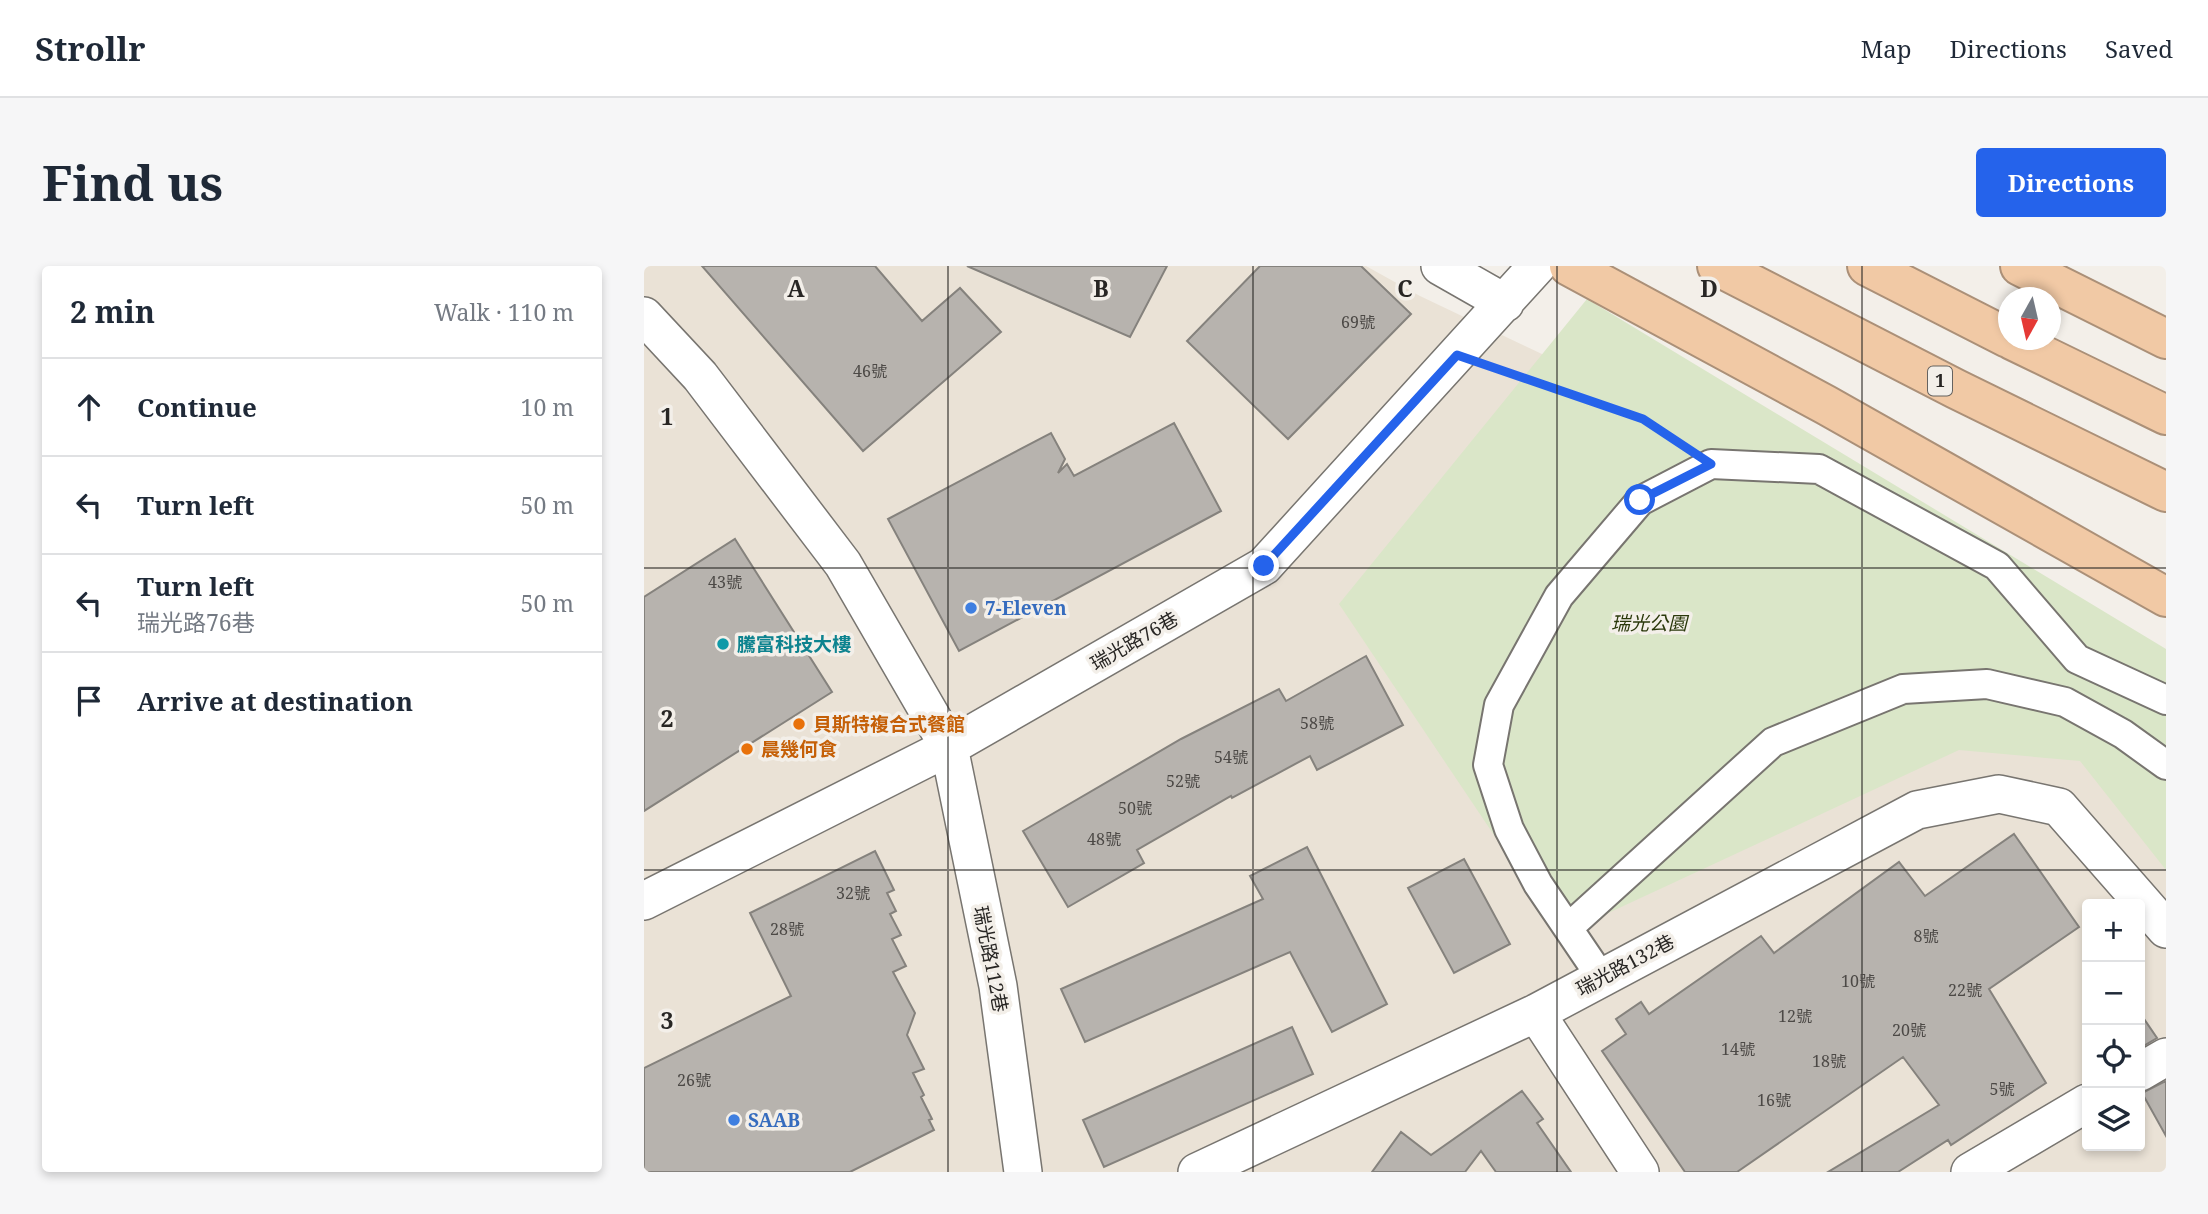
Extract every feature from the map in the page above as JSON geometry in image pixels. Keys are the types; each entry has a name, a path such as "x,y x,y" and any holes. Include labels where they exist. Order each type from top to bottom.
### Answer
{"highway":[{"path":"1569,266 1826,405 2166,597"},
{"name":"1","path":"1717,266 1956,389 2166,492"},
{"path":"1867,266 1998,333"},
{"path":"2020,266 2166,339"},
{"path":"2033,350 2166,415"}],"street":[{"path":"1440,266 1505,303"},
{"name":"瑞光路76巷","path":"644,901 949,747 1264,566 1537,266"},
{"name":"瑞光路112巷","path":"644,316 700,376 843,564 949,747 998,986 1023,1172"},
{"path":"1601,977 1538,884 1509,829 1488,765 1499,705 1559,596 1640,500 1711,464 1819,469 1997,566 2077,659 2166,700"},
{"path":"1568,928 1773,742 1903,689 1987,684 2064,702 2123,734 2166,765"},
{"name":"瑞光路132巷","path":"1197,1172 1536,1013 1917,810 1999,794 2059,807 2166,929"},
{"path":"1536,1013 1640,1172"},
{"path":"2145,1069 2166,1057"},
{"path":"1970,1172 2082,1106"}],"path":[{"path":"1457,355 1643,419 1711,464"}],"shaded area":[{"path":"644,266 1366,266 1420,296 2166,651 2166,1172 644,1172"}],"green space":[{"name":"瑞光公園","path":"1587,299 2166,649 2166,870 2080,761 1959,750 1561,935 1339,604"}],"building":[{"path":"702,266 875,266 922,321 960,288 1001,332 863,451"},
{"path":"967,266 1167,266 1130,337"},
{"path":"1260,266 1361,266 1411,314 1288,439 1187,341"},
{"path":"1174,423 1221,511 959,651 888,519 1051,433 1065,459 1058,473 1067,464 1074,476"},
{"name":"騰富科技大樓","path":"735,539 832,692 644,811 644,597"},
{"path":"1366,656 1403,725 1317,770 1310,756 1232,798 1231,796 1137,850 1144,863 1068,907 1023,831 1181,739 1279,689 1286,701"},
{"path":"2014,834 2079,927 1989,989 2046,1083 1951,1145 1948,1140 1898,1172 1828,1172 1939,1105 1903,1057 1737,1172 1685,1172 1602,1051 1626,1034 1616,1019 1641,1002 1649,1014 1761,936 1774,953 1899,862 1925,896"},
{"path":"1307,847 1387,1004 1332,1032 1290,952 1085,1042 1061,989 1263,899 1250,876"},
{"path":"875,851 894,890 887,893 896,911 890,914 901,935 892,939 906,966 893,972 915,1013 907,1035 924,1069 913,1073 924,1095 921,1097 932,1119 929,1120 934,1130 850,1172 644,1172 644,1068 791,996 750,913"},
{"path":"1464,859 1510,944 1454,973 1408,888"},
{"path":"2145,1020 2157,1038 2145,1045"},
{"path":"1292,1027 1313,1074 1104,1167 1083,1120"},
{"path":"2166,1081 2166,1136 2145,1098 2145,1092"},
{"path":"1522,1091 1543,1119 1537,1123 1571,1172 1496,1172 1481,1151 1465,1172 1372,1172 1401,1132 1431,1155"}],"place":[{"name":"7-Eleven","path":"971,608"},
{"name":"騰富科技大樓","path":"723,644"},
{"name":"貝斯特複合式餐館","path":"799,724"},
{"name":"晨幾何食","path":"747,749"},
{"name":"SAAB","path":"734,1120"}],"route":[{"path":"1264,566 1457,355 1643,419 1711,464 1640,500"}]}
